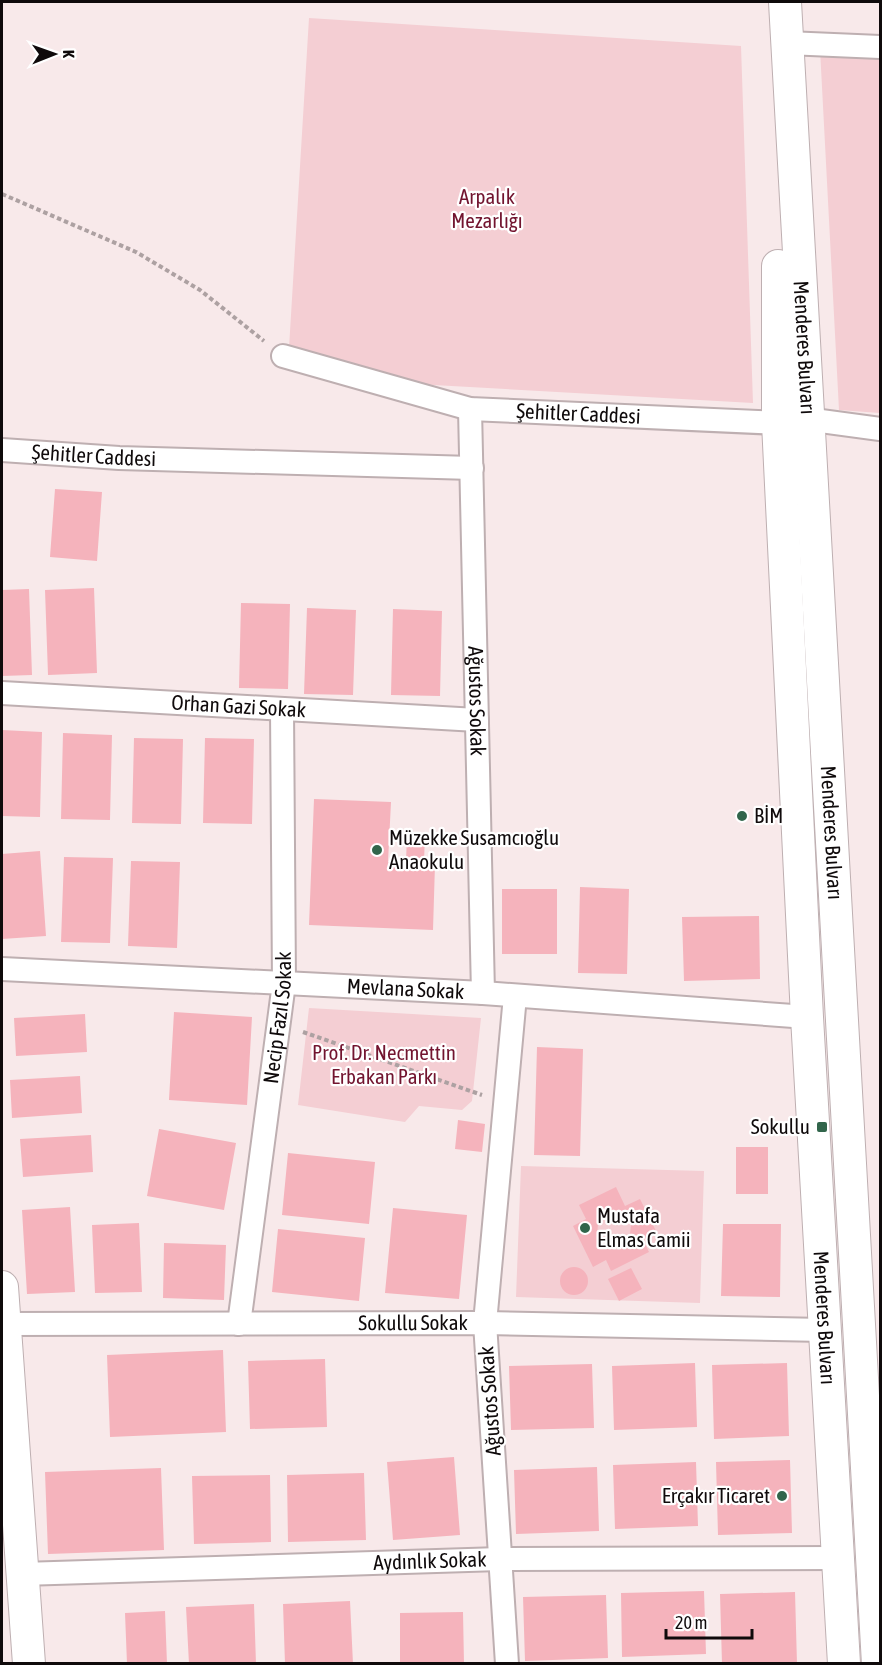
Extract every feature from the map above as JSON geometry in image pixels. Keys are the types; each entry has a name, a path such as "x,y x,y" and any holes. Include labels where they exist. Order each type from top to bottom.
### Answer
{"main road":[{"name":"Menderes Bulvarı","path":"779,2 807,1017 844,1664"},
{"name":"Menderes Bulvarı","path":"785,2 792,421 870,1332 878,1664"},
{"path":"2,1287 29,1664"}],"street":[{"path":"787,43 880,47"},
{"name":"Şehitler Caddesi","path":"283,356 470,409 792,421 880,429"},
{"name":"Ağustos Sokak","path":"470,409 483,993"},
{"name":"Şehitler Caddesi","path":"2,450 119,458 472,468"},
{"name":"Orhan Gazi Sokak","path":"2,693 477,720"},
{"name":"Necip Fazıl Sokak","path":"239,1324 284,983 282,709"},
{"name":"Mevlana Sokak","path":"2,969 483,993 807,1017"},
{"name":"Ağustos Sokak","path":"507,1664 485,1323 515,996"},
{"name":"Sokullu Sokak","path":"3,1324 485,1323 824,1330"},
{"name":"Aydınlık Sokak","path":"22,1574 500,1559 838,1558"}],"path":[{"path":"2,194 136,252 201,290 283,356"},
{"path":"279,1023 506,1104"}],"green space":[{"name":"Arpalık Mezarlığı","path":"309,18 741,46 753,403 344,380 289,348"},
{"path":"820,49 880,58 880,413 839,410"},
{"name":"Prof. Dr. Necmettin Erbakan Parkı","path":"309,1008 481,1018 472,1101 462,1110 419,1106 405,1122 298,1105"},
{"path":"521,1166 704,1171 700,1303 516,1297"}],"building":[{"path":"55,489 102,492 97,561 50,557"},
{"path":"94,588 97,673 48,675 45,590"},
{"path":"29,589 32,675 2,676 2,590"},
{"path":"241,603 290,604 288,689 239,688"},
{"path":"307,608 356,610 353,695 304,694"},
{"path":"393,609 442,611 440,696 391,695"},
{"path":"2,730 42,732 40,817 2,816"},
{"path":"63,733 112,735 110,820 61,819"},
{"path":"134,738 183,739 181,824 132,823"},
{"path":"205,738 254,739 252,824 203,823"},
{"path":"314,799 391,802 388,862 406,863 407,833 425,833 424,863 435,864 433,930 309,925"},
{"path":"40,851 46,936 2,939 2,854"},
{"path":"64,857 113,858 110,943 61,942"},
{"path":"131,861 180,862 177,948 128,946"},
{"path":"580,887 629,889 627,974 578,973"},
{"path":"502,889 557,889 557,954 502,954"},
{"path":"759,916 760,979 684,981 682,917"},
{"path":"174,1012 252,1017 247,1105 169,1100"},
{"path":"85,1014 87,1052 16,1056 14,1018"},
{"path":"537,1047 583,1049 580,1156 534,1155"},
{"path":"80,1076 82,1113 12,1118 10,1080"},
{"path":"458,1120 485,1124 482,1152 455,1149"},
{"path":"159,1129 236,1143 224,1210 147,1196"},
{"path":"91,1135 93,1172 23,1177 20,1139"},
{"path":"736,1147 768,1147 768,1194 736,1194"},
{"path":"288,1153 375,1162 369,1224 282,1215"},
{"name":"Mustafa Elmas Camii","path":"616,1187 625,1206 640,1199 657,1233 643,1240 649,1252 611,1271 606,1260 593,1267 573,1226 586,1219 579,1205","holes":["611,1214 623,1216 631,1225 629,1243 619,1250 607,1249 597,1235 598,1224"]},
{"path":"70,1207 75,1292 27,1294 22,1210"},
{"path":"393,1208 467,1215 459,1299 385,1293"},
{"path":"139,1223 142,1292 95,1293 92,1225"},
{"path":"723,1224 781,1224 780,1297 721,1296"},
{"path":"278,1229 365,1238 359,1301 272,1292"},
{"path":"164,1243 226,1245 224,1300 163,1298"},
{"name":"Mustafa Elmas Camii","path":"574,1267 584,1271 588,1281 584,1291 574,1295 564,1291 560,1281 564,1271"},
{"name":"Mustafa Elmas Camii","path":"631,1268 642,1289 619,1301 608,1279"},
{"path":"223,1350 226,1432 110,1437 107,1355"},
{"path":"325,1359 327,1427 250,1429 248,1361"},
{"path":"695,1363 697,1427 614,1430 612,1366"},
{"path":"787,1363 789,1436 714,1439 712,1365"},
{"path":"592,1364 594,1428 511,1430 509,1366"},
{"path":"454,1457 460,1535 393,1540 387,1462"},
{"path":"790,1460 792,1533 718,1535 716,1462"},
{"path":"696,1462 698,1526 615,1529 613,1465"},
{"path":"597,1467 599,1531 516,1534 514,1470"},
{"path":"161,1468 164,1550 48,1554 45,1472"},
{"path":"364,1473 366,1540 288,1542 287,1475"},
{"path":"270,1475 271,1542 194,1544 192,1476"},
{"path":"704,1591 706,1654 622,1657 621,1593"},
{"path":"795,1592 797,1664 722,1664 720,1594"},
{"path":"606,1595 608,1658 525,1661 523,1597"},
{"path":"350,1601 353,1664 285,1664 283,1604"},
{"path":"254,1604 256,1664 189,1664 186,1607"},
{"path":"165,1611 167,1664 127,1664 125,1613"},
{"path":"463,1612 464,1664 400,1664 400,1613"}],"place":[{"name":"BİM","path":"742,816"},
{"name":"Müzekke Susamcıoğlu Anaokulu","path":"377,850"},
{"name":"Sokullu","path":"822,1127"},
{"name":"Mustafa Elmas Camii","path":"585,1228"},
{"name":"Erçakır Ticaret","path":"782,1496"}]}
